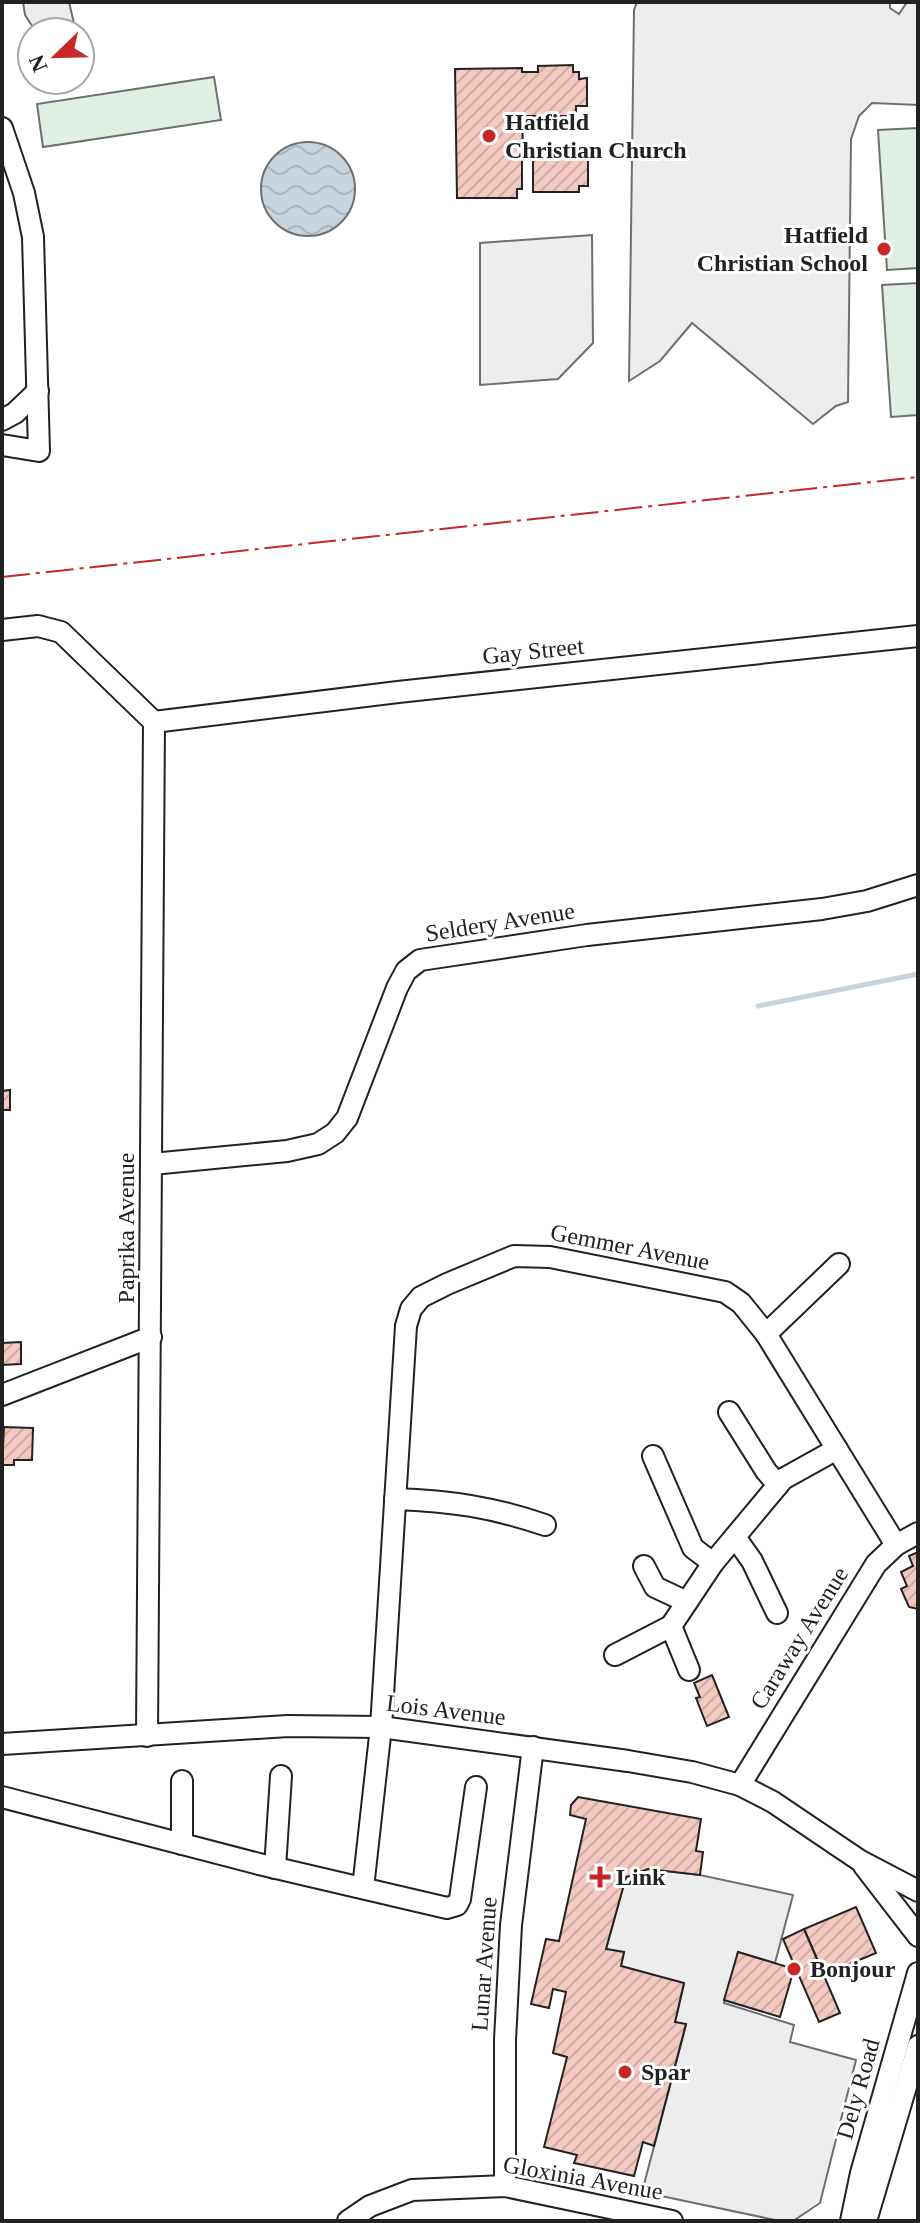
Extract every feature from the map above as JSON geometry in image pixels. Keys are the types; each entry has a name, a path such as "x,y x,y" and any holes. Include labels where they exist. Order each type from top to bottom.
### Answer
{"street":[{"path":"2,128 24,193 33,237 39,451 2,445"},
{"path":"2,420 18,411 38,391"},
{"path":"2,630 38,626 61,632 154,722"},
{"name":"Gay Street","path":"154,722 414,690 918,636"},
{"name":"Paprika Avenue","path":"147,1736 154,722"},
{"name":"Seldery Avenue","path":"152,1164 287,1151 318,1144 335,1133 347,1118 397,988 406,971 420,960 587,935 813,910 867,901 918,885"},
{"name":"Gemmer Avenue","path":"363,1888 381,1727 406,1326 411,1309 421,1297 499,1261 528,1255 725,1292 741,1303 766,1334 896,1545"},
{"path":"766,1334 839,1264"},
{"path":"2,1395 151,1337"},
{"path":"729,1412 778,1485"},
{"path":"615,1655 671,1626 713,1563 778,1485 786,1477 837,1449"},
{"path":"653,1456 693,1548 713,1563"},
{"path":"395,1499 450,1501 502,1511 545,1525"},
{"name":"Caraway Avenue","path":"740,1785 876,1564 896,1545 918,1533"},
{"path":"735,1537 752,1561 777,1613"},
{"path":"644,1566 655,1587 687,1602"},
{"path":"671,1626 689,1670"},
{"name":"Lois Avenue","path":"2,1744 288,1726 381,1727 692,1772 740,1785 783,1808 859,1860 918,1891"},
{"name":"Lunar Avenue","path":"505,2186 505,2040 511,1925 533,1747"},
{"path":"275,1868 281,1776"},
{"path":"182,1781 182,1844"},
{"path":"2,1797 275,1868 447,1908 457,1905 460,1899 476,1787"},
{"name":"Lois Avenue","path":"859,1860 918,1931"},
{"name":"Dely Road","path":"851,2221 861,2173 918,1973"},
{"name":"Dely Road","path":"866,2221 918,2046"},
{"name":"Gloxinia Avenue","path":"348,2221 370,2206 412,2190 505,2186 649,2219 672,2221"}],"green space":[{"path":"214,77 221,120 43,147 37,104"},
{"path":"918,128 918,268 887,270 878,130"},
{"path":"918,283 918,415 891,417 882,285"}],"shaded area":[{"path":"23,2 69,2 72,16 26,16"},
{"path":"637,2 890,2 890,8 899,14 907,2 918,2 918,105 872,103 859,116 851,139 848,402 836,406 813,424 692,323 660,361 629,381 634,10"},
{"path":"592,235 593,343 558,379 480,385 480,243"},
{"path":"648,1869 700,1875 793,1895 775,1963 738,1952 724,2003 794,2025 790,2042 856,2060 820,2203 793,2221 780,2221 642,2192 686,2025 675,2022 684,1984 621,1966 624,1952 606,1949 626,1877"}],"water":[{"path":"308,142 326,146 341,156 351,171 355,189 351,207 341,222 326,232 308,236 290,232 275,222 265,207 261,189 265,171 275,156 290,146"}],"building":[{"path":"573,65 573,72 579,72 579,79 587,78 587,106 576,106 576,116 522,116 523,150 576,150 576,158 588,158 588,186 579,186 579,192 533,192 533,160 522,160 522,189 517,189 517,198 457,198 455,69 522,68 522,72 538,72 538,66"},
{"path":"10,1090 10,1110 2,1110 2,1091"},
{"path":"21,1342 21,1364 2,1365 2,1343"},
{"path":"4,1427 33,1428 32,1460 14,1460 14,1465 2,1465"},
{"path":"918,1552 918,1609 909,1607 901,1589 907,1586 901,1572 913,1566 909,1556"},
{"path":"712,1675 729,1717 707,1726 696,1698 700,1697 694,1683"},
{"path":"578,1797 701,1819 696,1851 703,1852 700,1875 648,1869 626,1877 606,1949 624,1952 621,1966 684,1983 675,2022 686,2024 654,2146 643,2142 634,2176 574,2163 577,2155 544,2147 567,2057 553,2053 566,1992 553,1989 549,2008 531,2004 546,1939 559,1941 586,1819 570,1815 571,1805"},
{"path":"856,1907 876,1953 824,1975 804,1929"},
{"path":"804,1929 840,2013 819,2022 783,1939"},
{"path":"738,1952 794,1969 780,2017 724,2000"}],"waterway":[{"path":"758,1006 918,974"}],"power":[{"path":"2,577 918,477"}],"place":[{"name":"Hatfield Christian Church","path":"489,136"},
{"name":"Hatfield Christian School","path":"884,249"},
{"name":"Link","path":"600,1877"},
{"name":"Bonjour","path":"794,1969"},
{"name":"Spar","path":"625,2072"}]}
